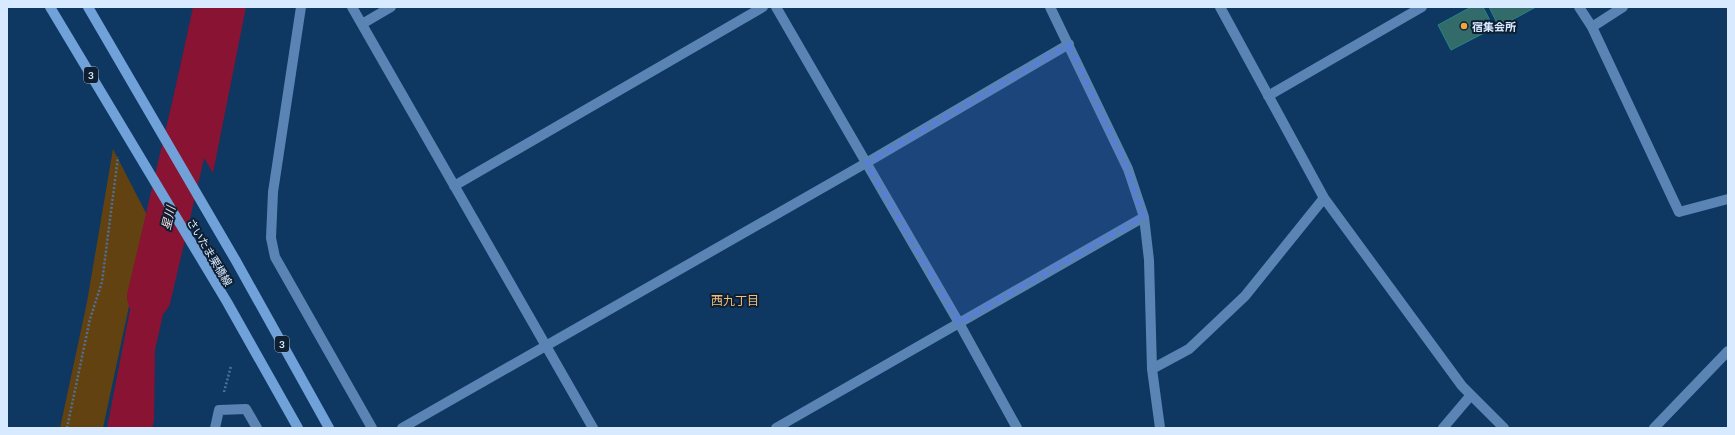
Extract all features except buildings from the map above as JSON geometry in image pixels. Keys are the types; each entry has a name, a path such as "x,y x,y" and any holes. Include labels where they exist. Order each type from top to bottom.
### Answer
{"main road":[{"name":"さいたま栗橋線","path":"50,7 227,302 298,428"},
{"name":"さいたま栗橋線","path":"88,7 236,261 329,428"}],"street":[{"path":"301,7 273,192 271,238 275,257 372,428"},
{"path":"352,7 593,428"},
{"path":"362,24 391,7"},
{"path":"454,186 763,7"},
{"path":"776,7 959,322 1017,428"},
{"path":"1050,7 1128,169 1144,217 1149,260 1152,369 1160,428"},
{"path":"1220,7 1324,198 1462,386 1504,428"},
{"path":"1268,96 1422,7"},
{"path":"1578,7 1592,27 1679,212 1728,199"},
{"path":"1592,27 1623,7"},
{"path":"402,428 866,163 1069,44"},
{"path":"1152,369 1189,349 1245,296 1324,198"},
{"path":"776,428 1144,217"},
{"path":"1654,428 1728,351"},
{"path":"1443,428 1471,395"},
{"path":"215,428 219,410 246,409 257,428"}],"path":[{"path":"67,428 90,318 102,282 122,128"},
{"path":"219,410 231,366"}],"highlighted area":[{"path":"1069,44 1128,169 1144,217 959,323 866,163"}],"shaded area":[{"path":"193,7 246,7 213,173 172,104"},
{"path":"113,149 148,217 103,428 60,428 87,302"},
{"path":"148,217 176,257 155,350 154,421 152,428 107,428"}],"waterway":[{"name":"星川","path":"149,297 217,7"}],"place":[{"name":"宿集会所","path":"1464,26"}],"district":[{"name":"西九丁目","path":"735,300"}]}
